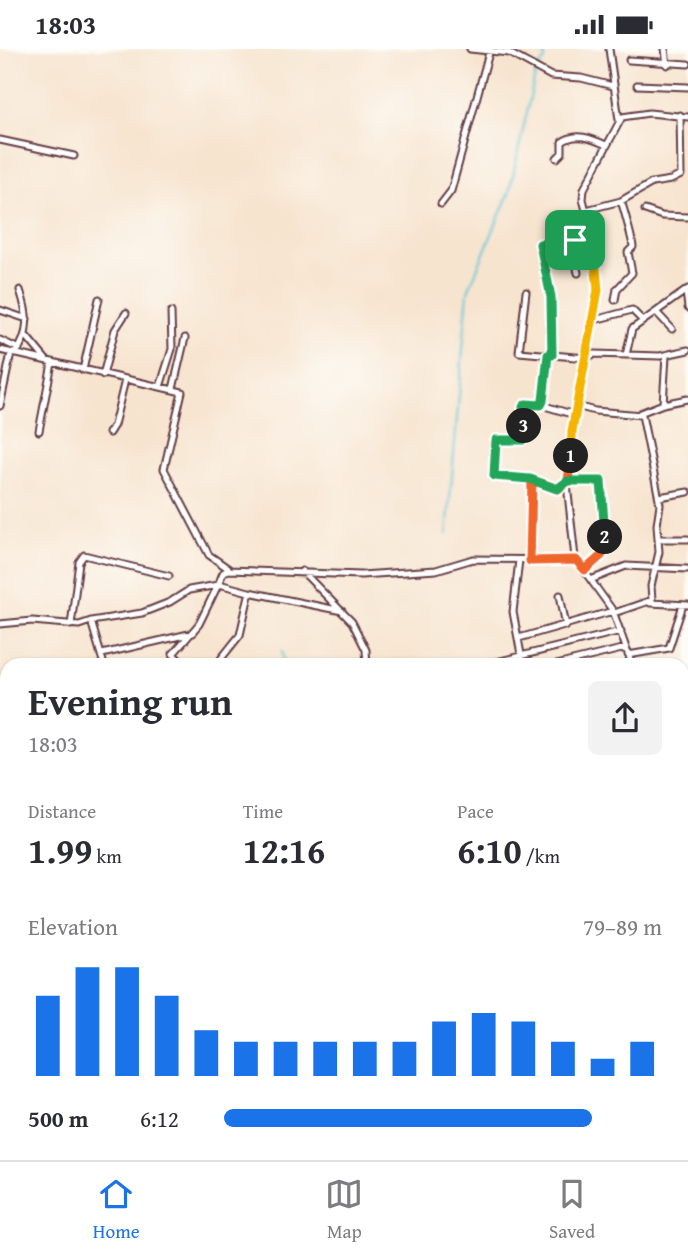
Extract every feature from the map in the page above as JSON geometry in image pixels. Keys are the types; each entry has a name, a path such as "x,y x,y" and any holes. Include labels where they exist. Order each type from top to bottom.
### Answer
{"street":[{"path":"470,49 509,53 551,76 581,78 613,86"},
{"path":"609,49 619,120"},
{"path":"665,49 667,65"},
{"path":"441,204 451,191 490,50"},
{"path":"629,61 688,64"},
{"path":"637,85 688,87"},
{"path":"629,658 614,612 593,579 576,560 571,542 568,481 575,415 598,290 592,231 583,199 586,181 619,120 629,113 688,117"},
{"path":"586,210 621,201 652,183 671,180 681,175 680,115"},
{"path":"557,158 562,153 562,142 569,138 588,137 606,145"},
{"path":"0,140 74,156"},
{"path":"615,300 617,289 632,273 628,252 633,247 633,240 625,223 621,201"},
{"path":"645,210 662,216 688,217"},
{"path":"541,405 550,355 551,297 540,244 575,240 592,231"},
{"path":"575,240 573,250 578,273"},
{"path":"0,406 15,352 27,337 27,319 20,290"},
{"path":"626,355 631,330 658,314 668,302 687,290 688,308"},
{"path":"526,292 519,352 586,358 594,354 666,356 688,350"},
{"path":"83,370 99,299"},
{"path":"0,310 27,319"},
{"path":"592,321 632,310 643,321"},
{"path":"160,387 172,349 170,312"},
{"path":"103,375 115,330 126,313"},
{"path":"658,314 672,329"},
{"path":"27,337 50,362"},
{"path":"173,389 185,338"},
{"path":"0,340 15,352"},
{"path":"0,351 15,352 103,375 181,391 183,397 163,461 164,469 209,555 231,570"},
{"path":"663,404 666,356"},
{"path":"38,431 50,362"},
{"path":"108,433 114,425 125,380"},
{"path":"576,406 595,411 639,414 688,398 688,407"},
{"path":"575,415 541,405 523,405 524,439 497,439 493,453 494,476 532,480 557,489 568,481 603,484 604,550 601,558 585,570"},
{"path":"639,414 645,420 648,452 654,467 659,497 656,566 650,603"},
{"path":"530,561 532,480"},
{"path":"659,497 688,492"},
{"path":"658,539 688,539"},
{"path":"71,625 82,556 169,576"},
{"path":"177,658 173,655 193,633 223,573 231,570 302,571 336,575 393,574 436,570 473,559 576,560"},
{"path":"519,560 513,612 523,655"},
{"path":"593,579 626,566 687,569"},
{"path":"302,571 343,611 366,650 367,658"},
{"path":"0,624 32,621 71,625 142,613 170,602 189,590 219,585 343,611"},
{"path":"222,658 240,635 249,592"},
{"path":"560,595 566,626"},
{"path":"519,638 644,602 685,605 669,649 627,651 592,658"},
{"path":"91,621 103,658"},
{"path":"102,654 189,631 193,633"},
{"path":"511,658 621,631"}],"waterway":[{"path":"539,67 545,60 544,49"},
{"path":"447,534 468,291 509,193 536,71"},
{"path":"282,651 283,658"}],"route":[{"path":"575,240 540,244 547,290 551,297 553,328 552,355 548,355 543,401 541,405 523,405 524,439 496,440 493,473 494,476 530,479 544,486 555,489 557,489 558,489 568,481 573,480 601,481 605,521 604,550 601,558 585,570 576,560 530,561 530,506 532,480 544,486 557,489 568,481 572,431 598,290 592,231 575,240"}]}
